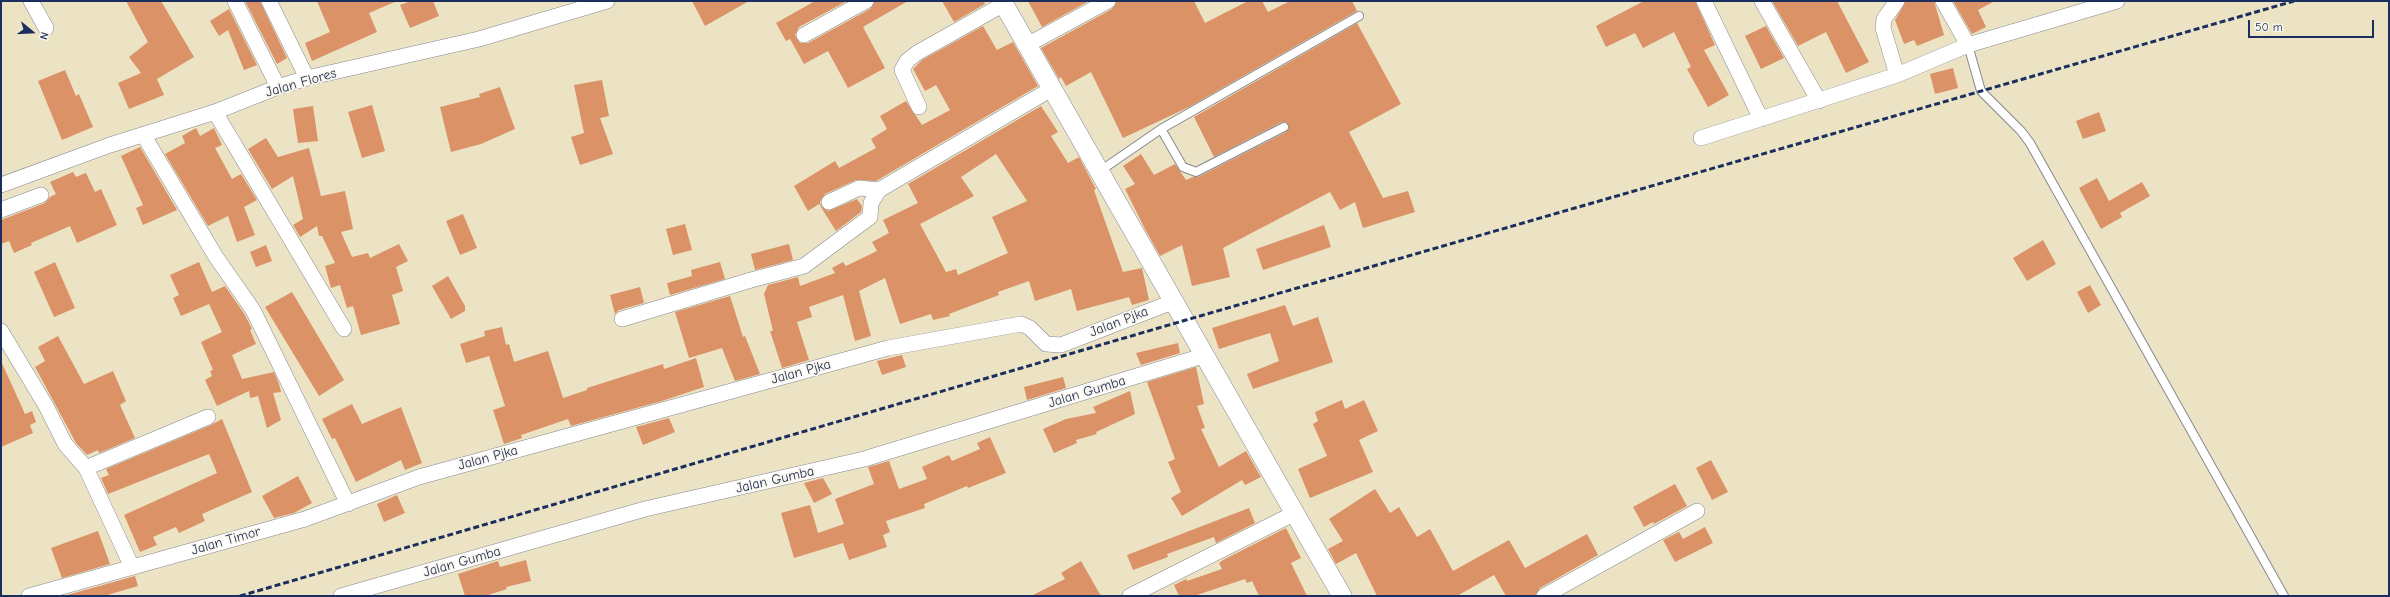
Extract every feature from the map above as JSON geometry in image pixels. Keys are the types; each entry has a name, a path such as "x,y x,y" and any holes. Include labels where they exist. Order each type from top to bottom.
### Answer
{"street":[{"path":"31,1 46,28"},
{"path":"235,1 278,87"},
{"path":"269,1 307,78"},
{"name":"Jalan Flores","path":"1,185 110,146 215,112 278,87 307,78 479,39 607,1"},
{"path":"804,35 866,1"},
{"path":"1027,45 1108,1"},
{"path":"1704,1 1761,119"},
{"path":"1762,1 1819,101"},
{"path":"1897,1 1884,19 1883,28 1897,75"},
{"path":"1943,1 1968,45"},
{"path":"1701,138 1897,75 1968,45 2111,2"},
{"path":"919,107 902,70 907,61 916,53 1003,3 1175,301 1342,596"},
{"path":"622,319 751,280 804,266 870,217 871,203 879,190 1053,88"},
{"path":"215,112 344,329"},
{"path":"144,136 216,257 253,310 273,346 304,417 348,504"},
{"path":"829,202 859,188 879,190"},
{"path":"1,210 41,195"},
{"name":"Jalan Pjka","path":"419,477 888,348 1021,324 1030,328 1046,344 1061,345 1175,301"},
{"path":"1,331 46,406 65,444 86,468 132,567"},
{"name":"Jalan Gumba","path":"341,596 646,509 864,459 1206,356"},
{"path":"86,468 208,417"},
{"name":"Jalan Timor","path":"29,596 305,518 348,504 419,477"},
{"path":"1544,596 1697,511"},
{"path":"1130,596 1295,513"}],"lane":[{"path":"1100,171 1161,129 1359,16"},
{"path":"1968,45 1980,91 2030,143 2284,596"},
{"path":"1161,129 1183,166 1187,170 1196,172 1284,126"}],"building":[{"path":"126,1 161,1 194,57 157,79 164,95 129,109 118,83 141,73 129,57 148,42"},
{"path":"245,1 260,1 287,58 277,64"},
{"path":"317,1 397,1 369,13 377,32 312,61 305,43 330,32"},
{"path":"411,1 433,1 439,16 410,28 400,5"},
{"path":"692,1 749,1 705,26"},
{"path":"815,1 847,1 799,27 795,35 800,43 808,43 870,9 875,1 908,1 863,27 885,68 848,88 828,51 804,64 790,39 786,41 776,23"},
{"path":"942,1 984,1 985,4 954,22"},
{"path":"1028,1 1089,1 1042,27"},
{"path":"1117,1 1194,1 1205,23 1248,1 1262,1 1268,12 1290,1 1352,1 1357,11 1189,107 1123,138 1091,72 1066,86 1061,77 1059,79 1041,48 1112,9"},
{"path":"1644,1 1695,1 1715,45 1704,50 1729,95 1708,107 1687,69 1691,67 1674,32 1643,48 1635,33 1606,47 1596,26"},
{"path":"1772,1 1837,1 1869,62 1846,73 1826,32 1798,46"},
{"path":"1906,1 1934,1 1944,35 1917,46 1914,40 1904,44 1895,20"},
{"path":"1953,1 1995,1 1978,10 1986,27 1972,34"},
{"path":"229,9 257,65 244,70 228,30 219,36 210,21"},
{"path":"1357,23 1401,104 1349,132 1383,198 1408,191 1415,212 1363,228 1355,202 1340,210 1330,192 1223,248 1230,277 1192,286 1182,245 1160,256 1125,189 1135,184 1123,166 1141,154 1154,175 1175,164 1186,180 1193,177 1198,177 1286,132 1289,125 1282,122 1214,157 1194,117"},
{"path":"983,26 997,50 1013,42 1038,86 876,181 856,180 825,194 820,202 821,206 828,211 857,199 862,206 861,212 836,231 819,204 808,211 794,186 835,161 839,168 876,148 871,139 887,129 880,116 906,101 922,125 950,110 936,85 925,91 913,69 922,60"},
{"path":"1766,26 1784,58 1761,69 1745,36"},
{"path":"1953,68 1958,88 1935,94 1930,74"},
{"path":"65,70 76,96 79,94 93,127 62,140 38,81"},
{"path":"602,80 609,116 600,118 613,154 580,165 571,137 584,133 574,85"},
{"path":"500,87 515,129 481,144 451,152 440,107 480,97 479,94"},
{"path":"372,105 385,151 362,158 348,112"},
{"path":"313,106 318,141 298,143 293,109"},
{"path":"1041,106 1058,132 1051,136 1068,163 1079,157 1096,189 1094,190 1123,272 1142,268 1149,300 1132,305 1129,297 1077,311 1071,289 1035,301 1029,281 998,292 999,295 949,314 950,316 933,320 931,314 900,324 885,278 859,291 871,336 855,341 843,295 809,307 812,317 797,322 809,360 782,368 770,331 773,331 764,294 768,285 798,277 800,286 835,273 832,268 843,262 846,266 877,251 872,242 889,233 883,220 918,203 908,184","holes":["996,154 1027,201 992,217 1008,253 958,275 956,269 946,272 920,224 974,196 961,177"]},
{"path":"2099,112 2106,131 2083,139 2076,121"},
{"path":"196,128 200,136 214,128 222,145 215,148 232,179 241,174 257,200 244,207 255,235 237,242 228,216 208,226 165,154 185,143 182,136"},
{"path":"266,138 278,157 309,148 321,196 345,191 353,229 341,232 352,257 368,253 370,258 399,244 408,261 396,267 403,291 392,295 400,324 361,335 353,306 347,308 340,285 331,288 325,266 335,263 322,236 319,236 317,226 300,237 293,225 303,219 293,176 272,189 248,149"},
{"path":"140,147 177,210 143,225 136,208 143,205 121,156"},
{"path":"73,172 76,177 86,173 95,192 101,189 117,225 77,243 70,226 31,243 32,245 14,253 9,241 1,244 1,220 45,203 50,197 56,194 50,182"},
{"path":"2097,178 2109,201 2142,182 2150,196 2120,213 2122,217 2101,229 2079,188"},
{"path":"463,214 477,248 460,255 446,221"},
{"path":"685,224 692,250 673,255 666,229"},
{"path":"1324,225 1331,247 1263,270 1256,249"},
{"path":"2043,240 2056,264 2027,281 2013,258"},
{"path":"789,244 793,260 755,270 751,254"},
{"path":"266,245 272,261 256,267 250,252"},
{"path":"55,262 75,308 54,317 34,272"},
{"path":"199,262 212,292 225,286 245,315 252,329 250,330 256,344 232,355 242,379 274,372 279,384 281,392 273,393 281,420 267,428 258,396 250,398 249,391 217,406 205,380 212,376 210,371 213,370 201,342 222,332 209,304 181,316 173,298 179,295 170,275"},
{"path":"720,262 725,279 670,295 667,283 692,276 691,270"},
{"path":"448,276 465,306 465,311 451,319 432,286"},
{"path":"2090,285 2101,305 2088,313 2077,292"},
{"path":"640,287 644,303 619,310 615,314 610,295"},
{"path":"292,292 344,380 319,396 265,307"},
{"path":"730,296 743,337 745,336 760,374 735,381 722,348 689,358 675,312"},
{"path":"1285,305 1293,326 1318,317 1333,362 1253,389 1247,374 1279,361 1270,333 1219,349 1212,328"},
{"path":"502,327 506,345 509,344 514,362 548,351 563,398 587,390 587,388 663,364 664,369 696,358 704,387 662,401 571,426 568,419 521,435 522,438 504,444 493,410 505,406 489,356 466,363 460,344 485,336 484,331"},
{"path":"58,336 84,384 113,371 126,401 120,405 135,438 99,453 98,450 87,455 76,443 35,367 45,361 38,347"},
{"path":"1178,343 1180,353 1141,365 1136,353"},
{"path":"902,355 906,367 882,375 877,361"},
{"path":"1,361 25,414 32,411 36,422 30,425 33,433 1,447"},
{"path":"1196,367 1204,404 1197,406 1205,428 1201,429 1219,467 1246,451 1261,477 1245,485 1242,480 1182,516 1171,498 1181,492 1168,462 1175,459 1147,382"},
{"path":"1063,377 1066,388 1027,400 1024,387"},
{"path":"1130,391 1135,414 1096,432 1097,434 1076,440 1077,443 1054,453 1043,429 1066,419 1096,413 1093,407"},
{"path":"1342,400 1345,409 1364,400 1378,431 1359,440 1373,472 1310,498 1298,469 1327,456 1313,424 1318,421 1315,412"},
{"path":"352,404 362,424 401,407 422,463 405,470 401,460 356,482 335,438 332,439 322,419"},
{"path":"669,418 675,432 643,445 636,427"},
{"path":"222,419 252,492 202,514 205,521 179,533 176,527 153,537 157,545 140,552 124,515 217,473 209,454 108,494 101,478 109,475 106,469"},
{"path":"990,437 1006,473 968,488 967,486 924,504 925,508 886,521 890,532 883,535 887,547 849,560 843,543 794,558 781,513 810,505 818,533 844,524 835,499 874,484 868,467 889,461 899,489 927,479 922,467 949,455 952,461 980,449 977,443"},
{"path":"1711,460 1728,492 1712,500 1696,468"},
{"path":"298,476 312,503 294,513 274,518 262,496"},
{"path":"823,478 832,494 814,503 804,483"},
{"path":"1675,484 1687,506 1654,524 1653,522 1644,527 1633,507"},
{"path":"1375,489 1390,513 1399,507 1417,537 1430,529 1453,571 1509,540 1525,568 1587,534 1598,555 1540,588 1535,596 1506,596 1494,575 1457,596 1377,596 1356,553 1336,564 1328,549 1343,541 1329,519"},
{"path":"397,495 405,513 384,522 377,504"},
{"path":"1249,508 1255,523 1216,543 1214,537 1167,554 1168,557 1133,570 1127,555"},
{"path":"1705,527 1713,543 1675,562 1663,540 1679,532 1683,539"},
{"path":"1286,528 1301,558 1291,563 1307,596 1259,596 1252,581 1247,583 1245,579 1194,596 1179,596 1174,585 1186,579 1187,581 1222,569 1219,563 1223,560"},
{"path":"98,531 110,564 62,578 51,548"},
{"path":"526,560 531,581 506,587 507,589 485,596 465,596 458,574 498,561 500,567"},
{"path":"1081,561 1101,596 1031,596 1065,579 1061,573"},
{"path":"135,576 138,586 104,596 67,595"}],"railway":[{"path":"240,596 1186,320 2294,1"}]}
